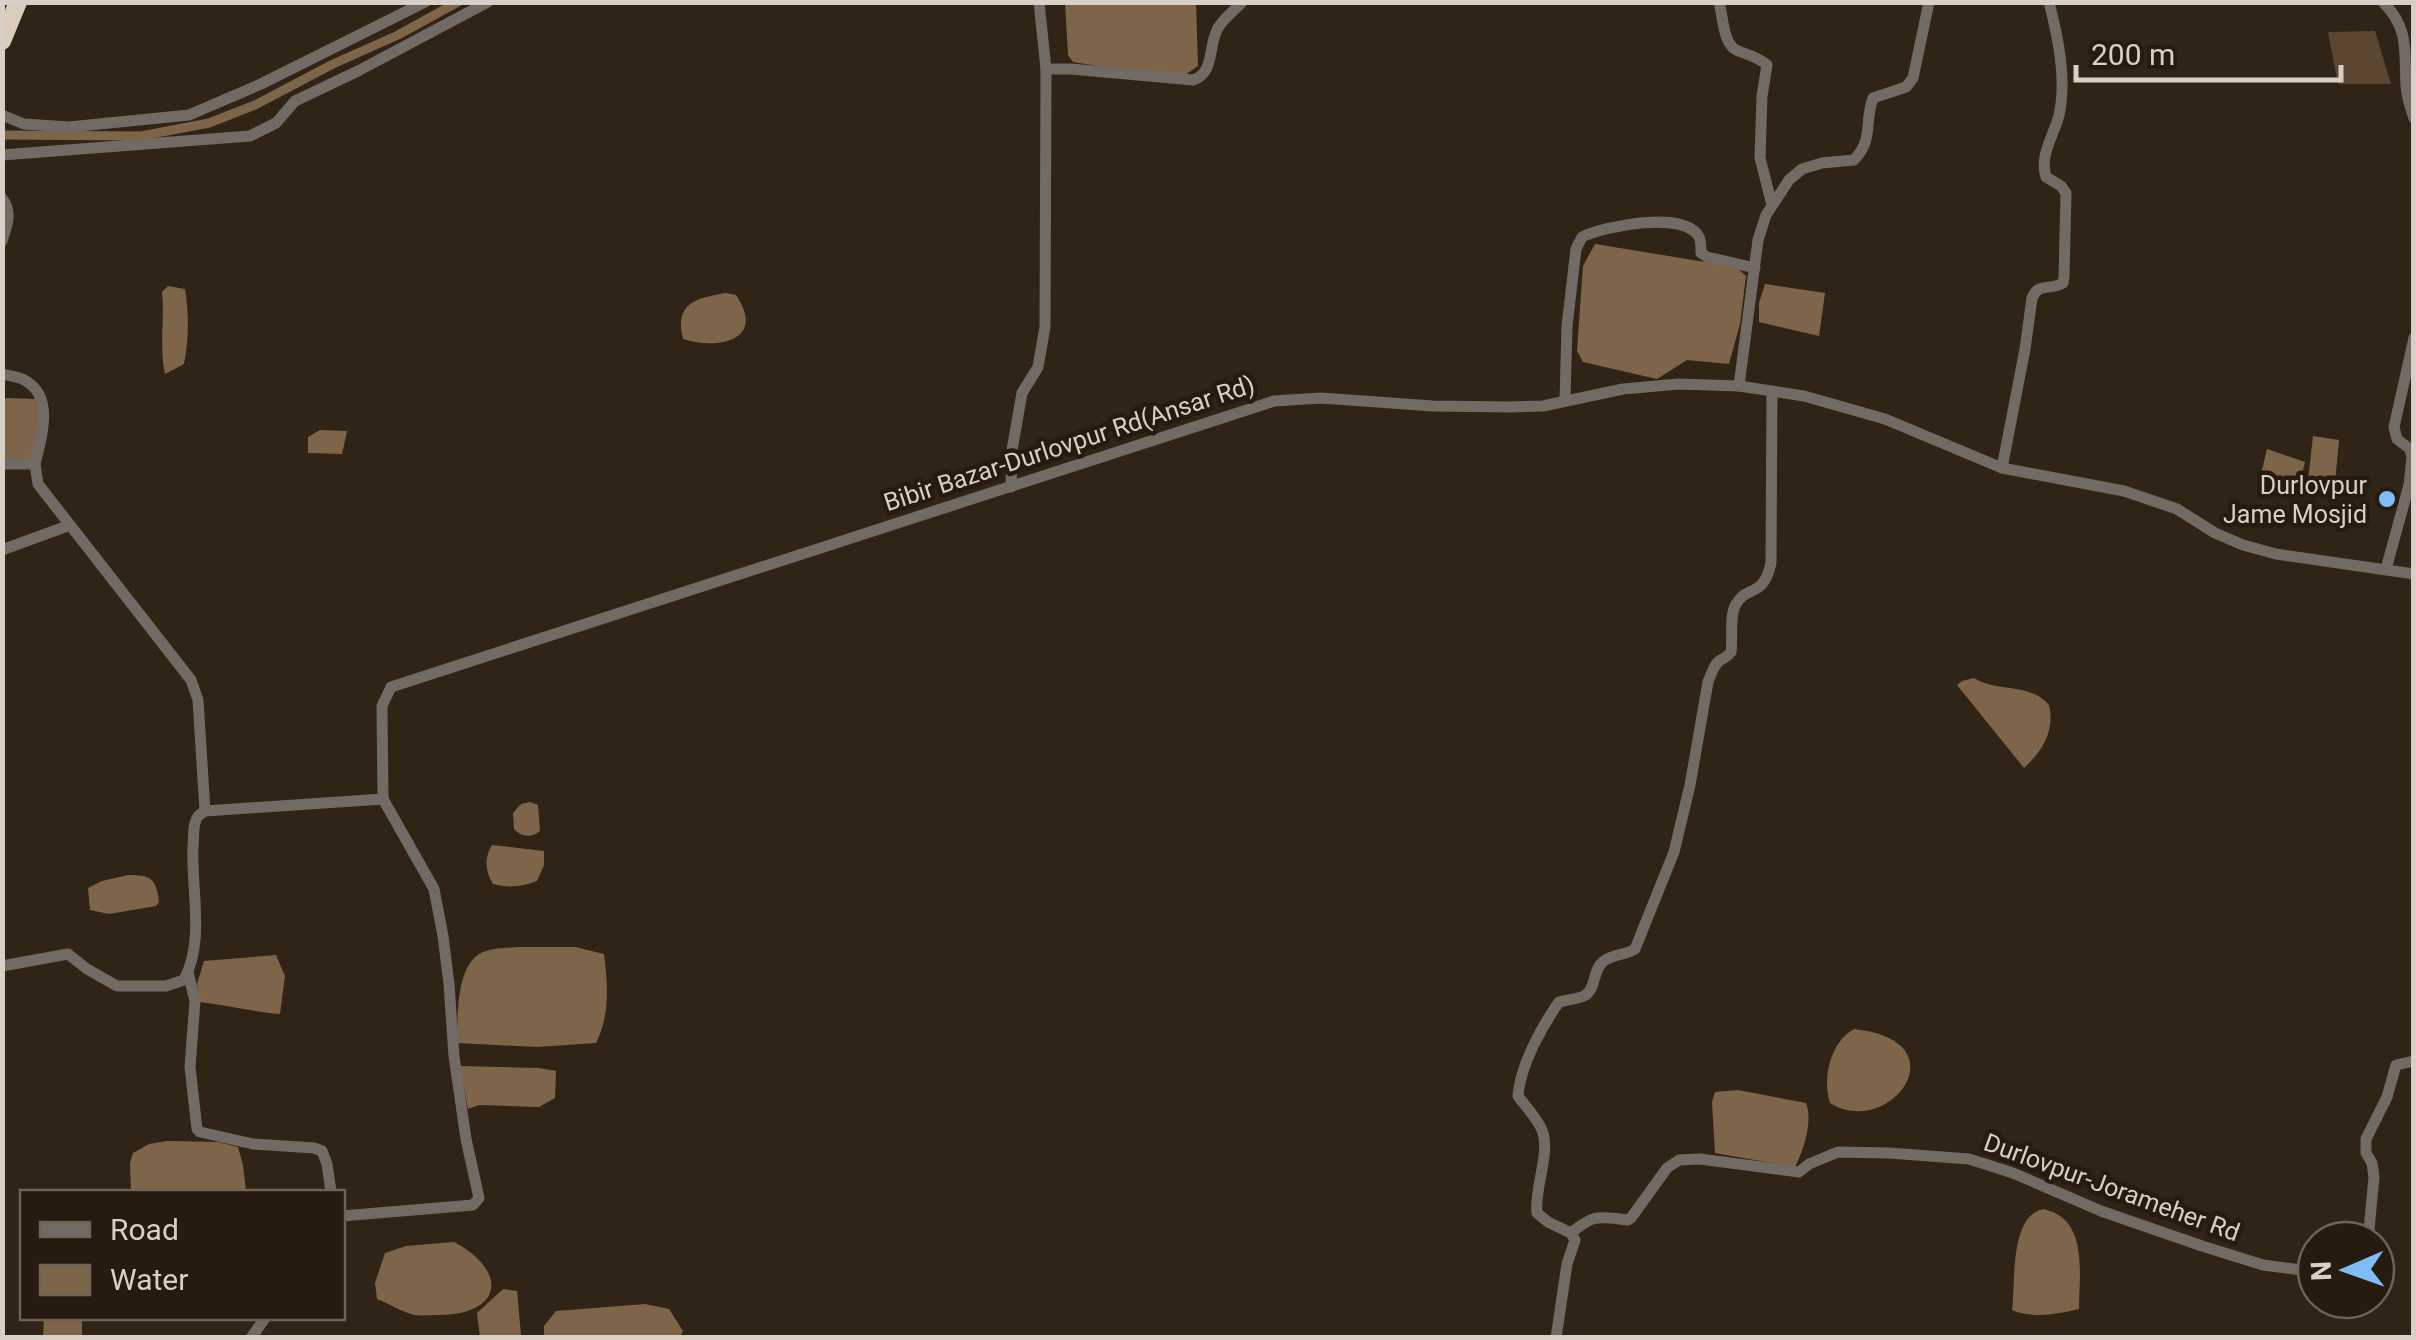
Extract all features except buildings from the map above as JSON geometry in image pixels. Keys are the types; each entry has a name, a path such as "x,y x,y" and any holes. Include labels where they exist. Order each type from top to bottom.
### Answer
{"highway":[{"path":"2,41 18,2"}],"street":[{"path":"2,114 24,124 69,127 189,115 261,84 426,2"},
{"path":"2,155 250,136 276,122 295,101 488,2"},
{"path":"1011,488 1012,450 1022,393 1038,367 1044,327 1046,69 1039,2"},
{"path":"1046,69 1201,78 1216,32 1242,2"},
{"path":"1719,2 1732,48 1758,57 1767,65 1760,158 1772,205"},
{"path":"1739,386 1760,228 1788,180 1802,169 1854,160 1862,152 1873,98 1906,87 1913,78 1929,2"},
{"path":"2002,468 2034,291 2058,286 2064,276 2066,193 2044,171 2061,94 2056,28 2049,2"},
{"path":"2383,2 2402,29 2406,91 2414,118"},
{"path":"2,198 10,217 2,240"},
{"path":"1564,401 1567,326 1576,249 1582,237 1608,228 1670,223 1696,232 1701,253 1755,268"},
{"path":"2386,570 2412,472 2410,449 2397,439 2394,426 2414,338"},
{"path":"2,374 28,382 43,404 42,435 34,464 38,484 191,680 198,700 205,811"},
{"name":"Bibir Bazar-Durlovpur Rd(Ansar Rd)","path":"383,799 382,706 391,688 1274,401 1321,398 1511,408 1679,384 1772,391 1885,419 2002,468 2124,491 2178,509 2214,533 2276,554 2414,574"},
{"path":"1556,1338 1574,1240 1572,1233 1538,1214 1544,1140 1541,1128 1518,1096 1522,1075 1559,1002 1585,995 1601,963 1635,948 1669,867 1690,785 1708,682 1714,667 1732,652 1736,604 1768,577 1772,391"},
{"path":"2,464 34,464"},
{"path":"2,550 70,526"},
{"path":"2,966 68,954 118,986 166,986 184,980 195,936 194,823 198,816 205,811 383,799 434,889 450,984 454,1056 479,1198 473,1205 345,1216"},
{"path":"188,972 195,1001 190,1067 197,1130 254,1144 322,1151 328,1164 330,1190"},
{"path":"2370,1220 2374,1177 2366,1139 2387,1096 2396,1064 2414,1061"},
{"name":"Durlovpur-Jorameher Rd","path":"1572,1233 1600,1216 1631,1218 1667,1168 1678,1160 1700,1159 1800,1172 1838,1152 1889,1153 1970,1160 2013,1172 2100,1211 2263,1265 2296,1269"}],"shaded area":[{"path":"2375,31 2391,84 2338,84 2328,32"}],"water":[{"path":"1065,3 1196,3 1198,66 1185,75 1141,73 1073,62 1068,55"},
{"path":"1595,244 1736,267 1746,276 1740,324 1729,364 1687,360 1657,379 1583,362 1577,351 1583,266"},
{"path":"1765,284 1825,293 1819,336 1759,322"},
{"path":"168,286 185,289 188,336 184,364 165,374 162,292"},
{"path":"726,293 736,295 744,311 746,323 742,332 723,342 683,339 682,317 690,304"},
{"path":"36,399 41,423 31,460 3,461 2,400"},
{"path":"320,430 347,431 342,454 308,453 308,437"},
{"path":"2313,436 2339,440 2334,493 2307,490"},
{"path":"2267,449 2305,462 2299,487 2261,474"},
{"path":"1974,678 2032,693 2049,705 2046,739 2024,768 1957,685"},
{"path":"521,804 538,805 540,831 527,836 514,829 513,813"},
{"path":"492,845 544,851 544,865 537,881 515,886 493,884 486,864"},
{"path":"128,875 142,876 154,883 159,902 156,906 109,914 90,910 88,888"},
{"path":"575,947 604,954 607,999 596,1043 537,1047 457,1043 460,991 469,966 486,951"},
{"path":"276,955 285,976 280,1014 200,1002 197,984 204,961"},
{"path":"1854,1029 1887,1037 1905,1051 1910,1067 1905,1084 1893,1099 1874,1109 1852,1111 1830,1103 1830,1062 1839,1043"},
{"path":"460,1066 556,1071 555,1098 539,1107 479,1105 468,1109"},
{"path":"1738,1090 1806,1103 1807,1135 1795,1167 1715,1153 1715,1092"},
{"path":"218,1142 238,1147 246,1190 131,1190 133,1153 149,1144"},
{"path":"2043,1209 2058,1214 2075,1235 2080,1264 2079,1309 2037,1315 2012,1310 2019,1237 2032,1214"},
{"path":"454,1242 472,1253 490,1278 486,1300 476,1308 460,1313 417,1315 377,1299 375,1283 385,1253 406,1246"},
{"path":"503,1289 517,1291 521,1335 480,1337 477,1313"},
{"path":"645,1304 669,1309 683,1331 680,1337 544,1337 544,1326 556,1311"},
{"path":"44,1320 82,1320 82,1337 43,1337"}],"waterway":[{"path":"2,135 141,136 209,123 255,105 458,2"}],"place":[{"name":"Durlovpur Jame Mosjid","path":"2387,499"}]}
